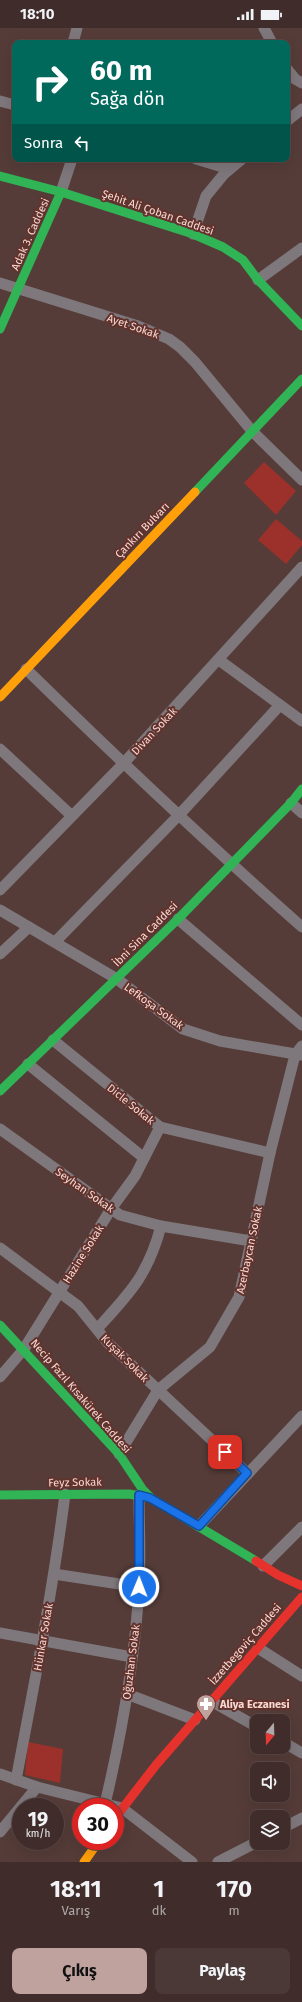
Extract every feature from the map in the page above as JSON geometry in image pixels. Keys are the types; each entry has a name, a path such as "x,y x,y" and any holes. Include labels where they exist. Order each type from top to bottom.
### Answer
{"street":[{"path":"74,40 77,28"},
{"path":"264,28 270,40"},
{"path":"290,73 295,79 302,83"},
{"path":"0,101 12,105"},
{"path":"290,119 302,109"},
{"path":"61,192 71,162"},
{"path":"206,162 230,169"},
{"path":"193,234 206,196 215,184 238,162"},
{"name":"Şehit Ali Çoban Caddesi","path":"0,176 61,192 193,234 223,247 242,260 258,280 302,326"},
{"name":"Adak 3. Caddesi","path":"0,329 61,192"},
{"path":"258,280 302,248"},
{"name":"Ayet Sokak","path":"0,283 138,326 169,339 195,362 252,431 302,480"},
{"name":"Çankırı Bulvarı","path":"0,697 302,379"},
{"name":"Divan Sokak","path":"0,890 123,764 302,567"},
{"path":"219,660 302,721"},
{"path":"26,669 123,764 231,864 302,927"},
{"path":"55,942 179,815 280,705"},
{"path":"0,748 72,816"},
{"name":"İbni Sina Caddesi","path":"0,1091 178,919 291,803 302,789"},
{"path":"291,803 302,813"},
{"name":"Lefkoşa Sokak","path":"0,910 117,979 183,1029 220,1041 300,1052"},
{"path":"178,919 302,1025"},
{"path":"0,954 29,927"},
{"name":"Dicle Sokak","path":"53,1040 160,1127 270,1153"},
{"name":"Azerbaycan Sokak","path":"118,1454 158,1390 210,1347 239,1297 270,1153 300,1052"},
{"path":"28,1064 144,1158"},
{"name":"Hazine Sokak","path":"0,1377 24,1349 111,1210 135,1176 160,1127"},
{"name":"Seyhan Sokak","path":"0,1129 120,1215 161,1226 250,1242"},
{"path":"97,1329 131,1292 144,1274 155,1248 161,1226"},
{"name":"Kuşak Sokak","path":"0,1248 78,1306 108,1343 247,1473"},
{"name":"Necip Fazıl Kısakürek Caddesi","path":"0,1325 24,1349 118,1454 150,1498 199,1526 282,1578 302,1586"},
{"path":"199,1526 302,1416"},
{"name":"Hünkar Sokak","path":"16,1780 43,1640 65,1494"},
{"name":"Feyz Sokak","path":"0,1495 139,1495 150,1498"},
{"name":"Oğuzhan Sokak","path":"106,1798 117,1754 128,1694 132,1657 139,1587 139,1495"},
{"path":"263,1566 302,1527"},
{"path":"54,1574 139,1587"},
{"name":"İzzetbegoviç Caddesi","path":"124,1806 211,1701 302,1597"},
{"path":"0,1633 132,1657"},
{"path":"258,1648 302,1676"},
{"path":"128,1694 195,1720"},
{"path":"211,1701 250,1723"},
{"path":"290,1746 302,1753"},
{"path":"0,1774 37,1787 81,1798"},
{"path":"0,1832 37,1787"},
{"path":"124,1810 192,1862"},
{"path":"290,1824 302,1818"},
{"path":"218,1862 250,1846"},
{"path":"84,1862 93,1850"}],"shaded area":[{"path":"264,462 296,491 276,515 244,483"},
{"path":"276,519 302,541 302,545 286,564 258,540"},
{"path":"28,1742 63,1749 60,1783 25,1775"}],"traffic: fast":[{"path":"0,176 61,192 193,234 223,247 243,260 258,280 302,326"},
{"path":"0,329 61,192"},
{"path":"195,492 302,379"},
{"path":"0,1091 178,919 291,803 302,789"},
{"path":"0,1325 119,1454 143,1490 151,1498 256,1561"},
{"path":"0,1495 129,1494 151,1498"}],"traffic: slow":[{"path":"0,697 195,492"},
{"path":"84,1862 93,1850"}],"traffic: jam":[{"path":"256,1561 278,1575 302,1586"},
{"path":"124,1806 156,1765 302,1597"}],"place":[{"name":"Aliya Eczanesi","path":"206,1721"}],"route":[{"path":"139,1587 139,1495 150,1498 199,1526 247,1473 225,1452"}]}
